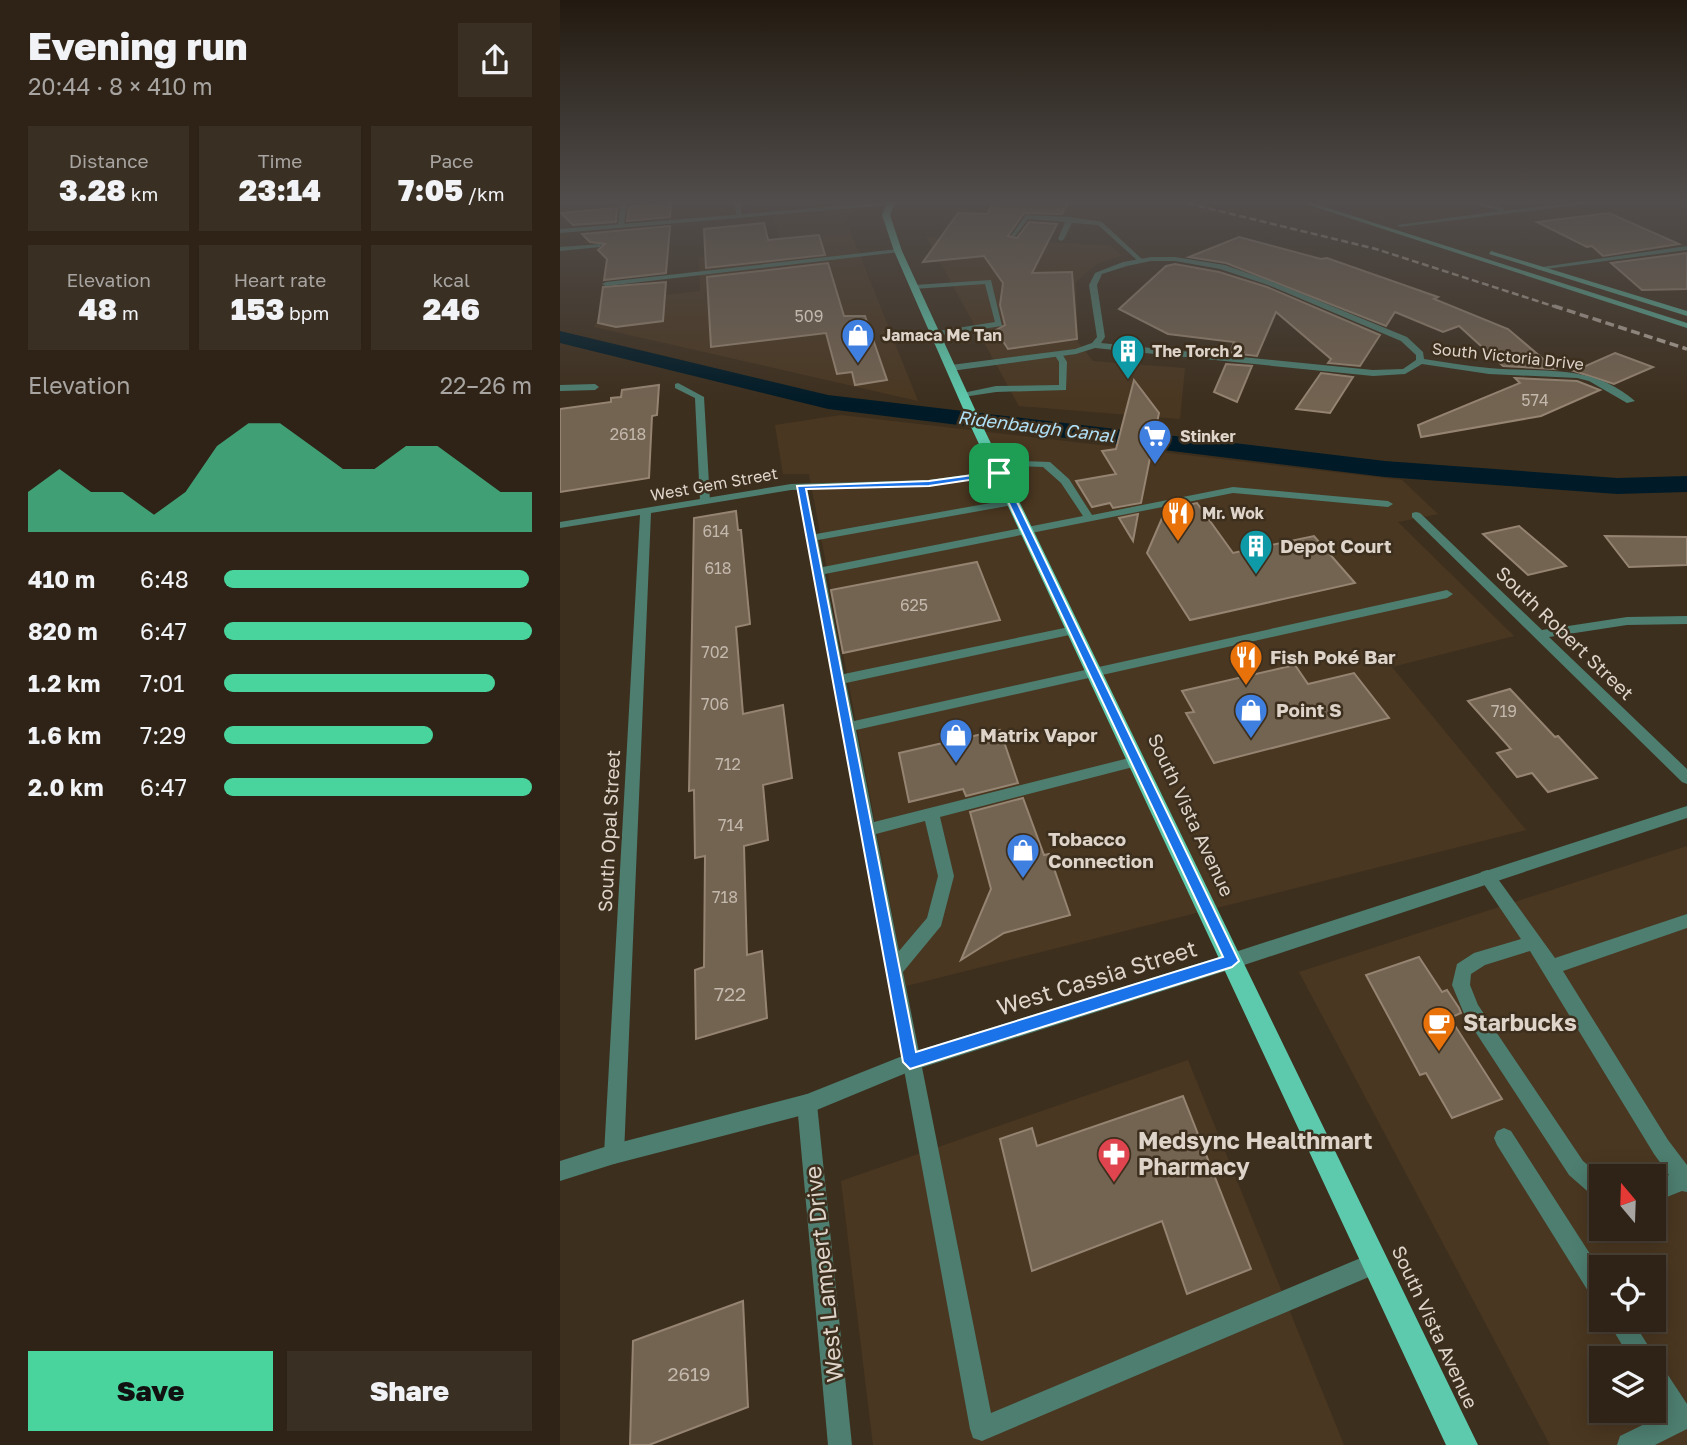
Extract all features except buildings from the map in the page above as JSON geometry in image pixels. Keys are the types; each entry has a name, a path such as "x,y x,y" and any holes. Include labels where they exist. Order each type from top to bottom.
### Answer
{"main road":[{"name":"South Vista Avenue","path":"906,268 978,429 1462,1445"},
{"path":"1509,268 1687,326"},
{"path":"1540,268 1687,314"}],"street":[{"path":"606,284 744,268"},
{"name":"South Victoria Drive","path":"1095,345 1101,337 1093,285 1099,273 1113,268"},
{"name":"South Victoria Drive","path":"1233,268 1404,340 1415,346 1420,354 1420,361"},
{"path":"914,288 988,282 999,324 935,334"},
{"name":"South Victoria Drive","path":"951,368 1058,354 1095,345 1373,373 1405,370 1420,361 1489,371 1577,375 1592,379 1630,401"},
{"path":"965,399 996,389 1063,388 1063,362 1058,354"},
{"path":"678,386 699,397 705,501"},
{"path":"560,388 595,387"},
{"name":"West Gem Street","path":"560,526 802,486 929,483 997,468 1046,464 1065,481 1089,518"},
{"path":"802,486 982,1429 1375,1263"},
{"path":"818,572 1233,490 1388,504"},
{"path":"811,538 1013,502"},
{"name":"South Opal Street","path":"614,1154 646,511"},
{"name":"South Robert Street","path":"1416,515 1687,778"},
{"path":"847,727 1447,593"},
{"path":"1539,634 1627,621 1687,620"},
{"path":"838,680 1074,630"},
{"path":"867,830 1136,761"},
{"name":"West Cassia Street","path":"560,1171 614,1154 807,1104 910,1062 1232,961 1687,812"},
{"path":"893,971 935,921 946,876 931,814"},
{"path":"1487,877 1535,942 1661,1147 1686,1181 1666,1188"},
{"path":"1551,967 1687,921"},
{"path":"1535,942 1480,959 1463,970 1461,985 1471,1010 1576,1168 1589,1179"},
{"name":"West Lampert Drive","path":"807,1104 840,1445"},
{"path":"1504,1138 1589,1272"},
{"path":"1646,1441 1685,1417 1666,1391"}],"shaded area":[{"path":"699,268 865,268 918,401 594,327 603,307 632,299 700,291"},
{"path":"943,268 1092,268 1076,282 1078,342 1093,361 1185,368 1180,419 1019,406"},
{"path":"841,415 1402,480 1438,514 1398,522 1514,636 1392,667 1526,830 906,986 809,474 783,474 775,425"},
{"path":"1687,846 1687,1445 1550,1445 1299,972"},
{"path":"1188,1060 1344,1445 873,1445 841,1181"}],"waterway":[{"name":"Ridenbaugh Canal","path":"560,337 828,402 1385,469 1617,486 1687,484"}],"railway":[{"path":"1436,268 1559,308"},
{"path":"1554,306 1687,349"}],"place":[{"name":"Jamaca Me Tan","path":"858,365"},
{"name":"The Torch 2","path":"1128,381"},
{"name":"Stinker","path":"1155,466"},
{"name":"Mr. Wok","path":"1178,543"},
{"name":"Depot Court","path":"1256,576"},
{"name":"Fish Poké Bar","path":"1246,687"},
{"name":"Point S","path":"1251,740"},
{"name":"Matrix Vapor","path":"956,765"},
{"name":"Tobacco Connection","path":"1023,880"},
{"name":"Starbucks","path":"1439,1053"},
{"name":"Medsync Healthmart Pharmacy","path":"1114,1184"}],"route":[{"path":"999,473 1232,961 910,1062 802,486 929,483 999,473"}]}
